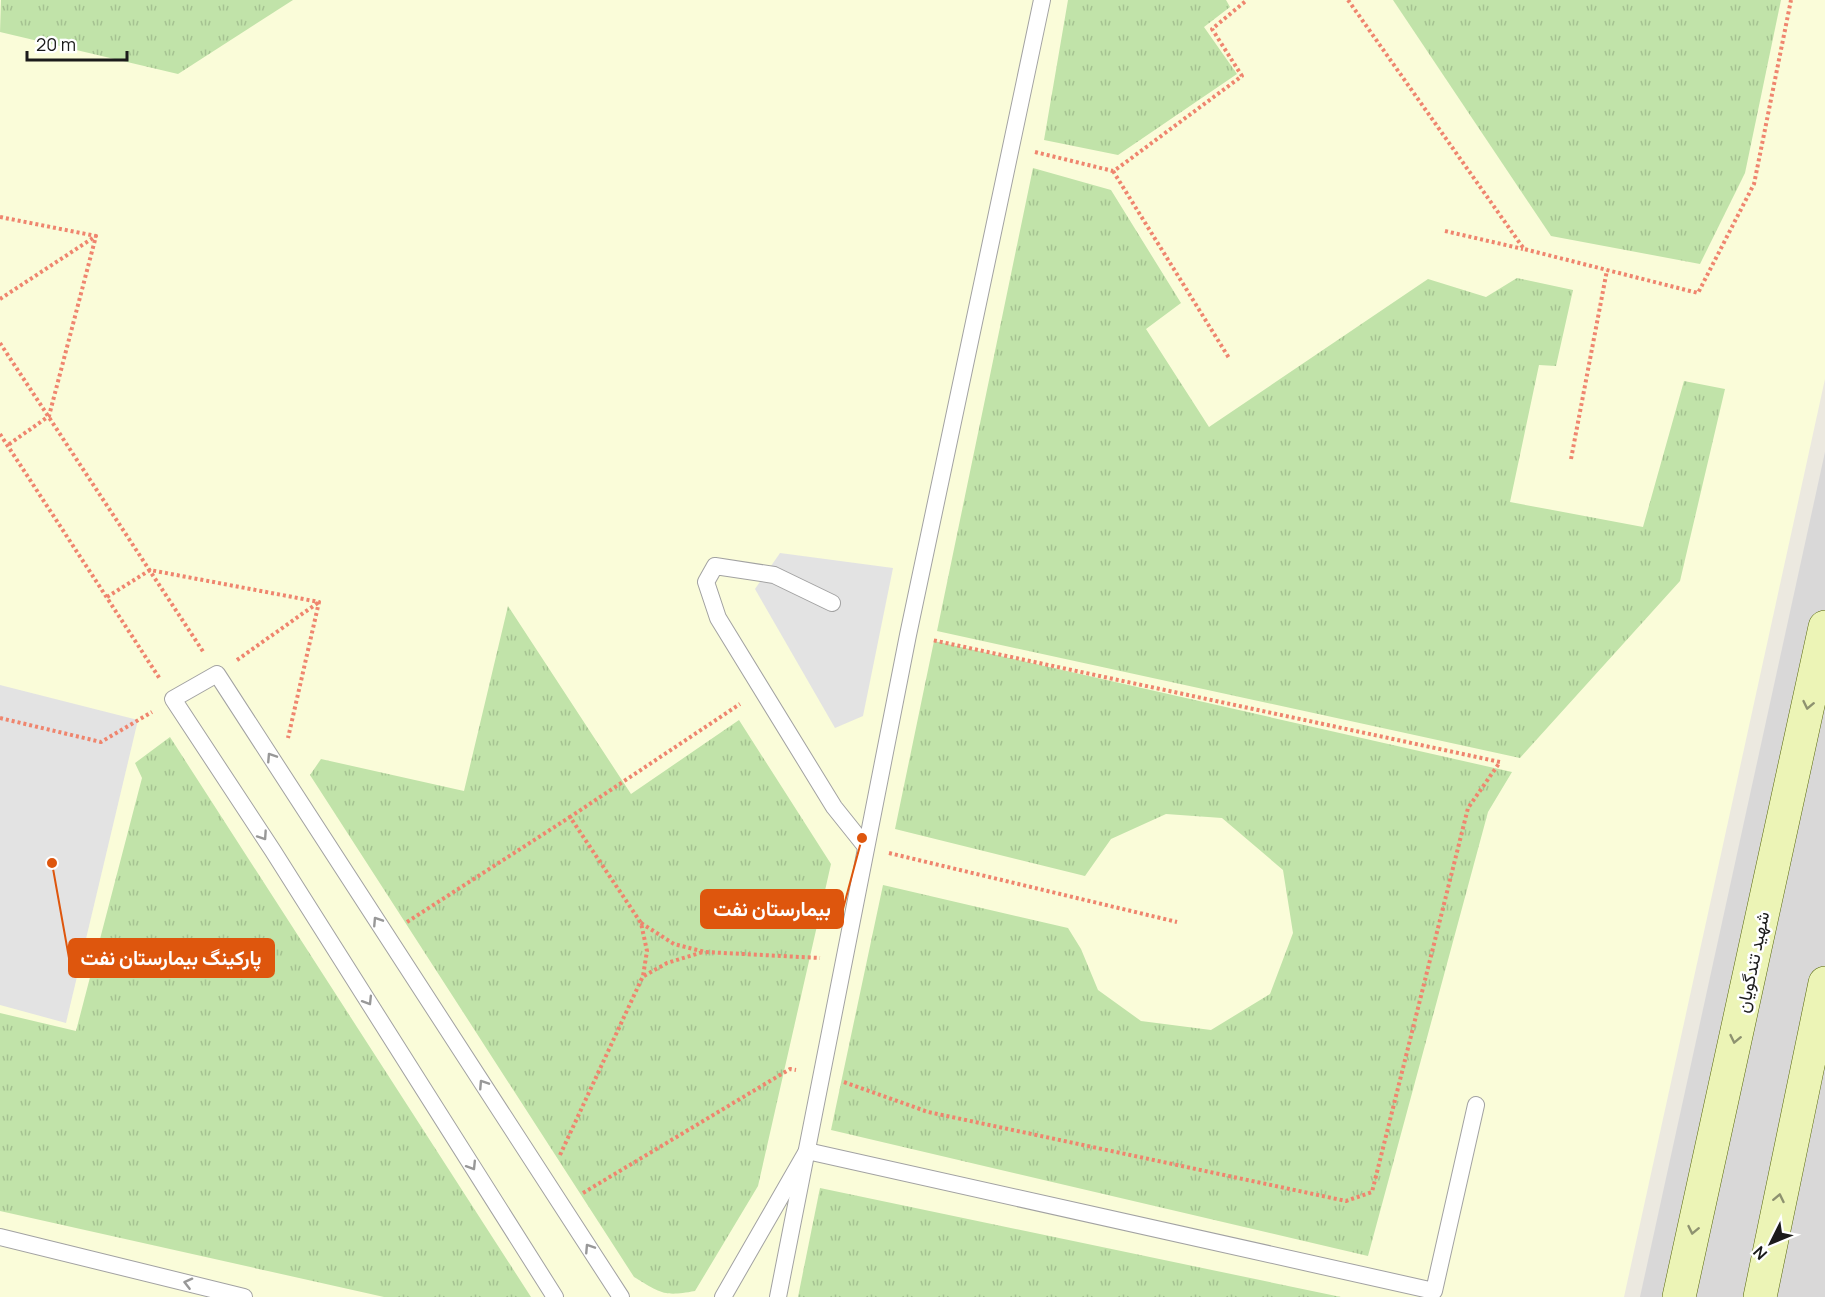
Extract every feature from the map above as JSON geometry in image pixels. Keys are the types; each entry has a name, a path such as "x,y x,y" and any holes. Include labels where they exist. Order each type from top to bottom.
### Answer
{"main road":[{"name":"شهید تندگویان","path":"1679,1297 1825,627"},
{"path":"1760,1297 1825,983"}],"lane":[{"path":"778,1297 908,635 1042,0"},
{"path":"832,603 774,575 715,566 706,582 718,618 834,807 866,847"},
{"path":"555,1297 273,851 173,699 217,674 621,1297"},
{"path":"807,1151 1433,1294 1476,1105"},
{"path":"723,1297 807,1151"},
{"path":"0,1237 244,1297"}],"path":[{"path":"1113,171 1242,76 1212,29 1247,0"},
{"path":"1348,0 1524,249"},
{"path":"1446,231 1698,293 1754,184 1791,0"},
{"path":"1011,146 1113,171 1229,358"},
{"path":"0,217 96,236"},
{"path":"0,299 96,236"},
{"path":"8,445 49,416 96,236"},
{"path":"1571,459 1607,270"},
{"path":"0,343 217,674 319,603"},
{"path":"0,434 173,699 101,742 0,718"},
{"path":"107,597 150,570 319,603"},
{"path":"281,772 319,603"},
{"path":"562,1206 790,1069 823,1074 939,1114 1346,1201 1372,1192 1468,808 1500,762 908,635"},
{"path":"387,935 762,690"},
{"path":"547,1183 643,976 647,951 641,923 570,817"},
{"path":"866,847 1177,922"},
{"path":"641,923 674,944 705,952 845,959"},
{"path":"643,976 668,963 705,952"}],"shaded area":[{"path":"0,0 1825,0 1825,379 1624,1297 0,1297"},
{"path":"1825,452 1825,1297 1640,1297"},
{"path":"780,553 893,568 863,716 835,728 755,589"},
{"path":"0,685 138,720 66,1023 0,1005"}],"green space":[{"path":"1,0 293,0 178,74 0,32"},
{"path":"1068,0 1226,0 1230,7 1204,27 1237,74 1118,155 1044,140"},
{"path":"1393,0 1781,0 1745,173 1700,264 1551,236"},
{"path":"1033,168 1111,190 1181,303 1146,329 1209,427 1428,279 1486,297 1517,278 1573,290 1556,366 1539,365 1510,502 1643,527 1684,381 1725,389 1680,581 1520,758 937,631"},
{"path":"508,606 631,794 739,720 831,864 758,1186 695,1291 676,1294 663,1292 634,1277 310,775 321,759 464,791"},
{"path":"934,641 1512,772 1488,812 1368,1256 831,1130 883,885 1068,928 1081,949 1098,990 1141,1021 1211,1030 1270,994 1293,933 1283,870 1222,818 1166,814 1111,839 1085,876 895,829"},
{"path":"170,737 531,1297 384,1297 0,1211 0,1013 76,1031 142,778 135,763"},
{"path":"820,1188 1341,1297 798,1297"}],"place":[{"name":"بیمارستان نفت","path":"862,838"},
{"name":"پارکینگ بیمارستان نفت","path":"52,863"}]}
